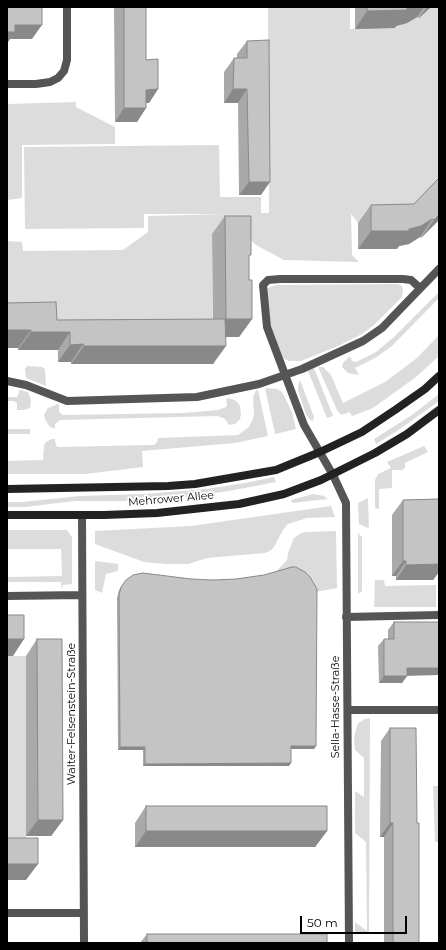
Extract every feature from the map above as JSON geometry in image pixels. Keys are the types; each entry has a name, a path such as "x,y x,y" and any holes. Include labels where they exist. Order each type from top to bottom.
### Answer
{"main road":[{"name":"Mehrower Allee","path":"7,489 109,488 195,484 276,470 320,452 362,432 425,388 439,376"},
{"name":"Mehrower Allee","path":"7,515 157,513 239,504 284,494 333,475 375,453 401,437 439,410"}],"street":[{"path":"7,84 36,84 50,82 58,78 64,71 67,60 67,7"},
{"path":"7,381 26,385 67,401 198,397 259,384 286,375 332,356 363,341 382,328 439,269"},
{"path":"333,475 304,425 267,327 263,285 268,280 403,279 412,280 420,288"},
{"name":"Sella-Hasse-Straße","path":"333,475 346,503 349,943"},
{"name":"Walter-Felsenstein-Straße","path":"82,515 84,943"},
{"path":"7,596 82,595"},
{"path":"346,617 439,615"},
{"path":"348,710 439,710"},
{"path":"7,913 84,913"}],"shaded area":[{"path":"268,7 350,7 350,29 394,28 395,26 431,7 439,7 439,183 398,222 358,223 351,214 352,255 359,262 284,260 256,245 243,233 212,234 213,337 7,324 7,241 22,242 23,251 123,250 148,232 148,216 227,214 144,214 144,228 25,229 24,147 219,145 220,197 261,197 261,213 269,213"},
{"path":"76,102 76,107 115,127 115,144 22,145 22,198 8,200 7,104"},
{"path":"398,284 402,286 403,289 402,297 374,325 362,334 338,346 301,361 289,361 283,358 271,327 267,291 268,288 275,285"},
{"path":"439,292 439,298 392,346 375,358 355,368 359,375 348,373 342,367 343,363 350,356 352,361 356,362 376,352 394,337"},
{"path":"439,335 439,356 416,377 373,408 352,416 350,412 341,415 337,410 318,367 323,367 331,375 343,403 385,382 417,358"},
{"path":"27,366 42,367 45,369 46,386 26,378 25,369"},
{"path":"314,368 333,416 327,418 308,371"},
{"path":"300,380 314,417 313,421 310,420 306,414 298,391"},
{"path":"265,388 277,389 282,392 292,412 296,429 275,434"},
{"path":"19,390 28,392 31,400 30,408 17,410 17,403 7,401 7,397 17,397"},
{"path":"258,390 268,436 235,443 142,451 143,467 85,474 7,474 7,461 43,460 44,445 52,439 55,439 56,446 59,447 154,445 158,438 238,435 249,427 253,419 253,397"},
{"path":"439,394 439,401 376,444 374,439 412,415"},
{"path":"228,398 237,402 240,406 241,414 240,419 235,424 229,425 225,419 218,416 60,420 55,424 55,429 49,426 44,415 48,408 58,404 59,412 63,415 184,413 218,410 226,407 226,399"},
{"path":"7,429 30,429 30,434 7,434"},
{"path":"424,446 428,452 405,463 405,468 402,470 392,470 392,488 379,489 379,509 375,508 375,480 378,474 391,468 387,462"},
{"path":"274,477 276,482 229,491 178,498 121,501 75,501 25,507 7,507 7,502 22,502 80,496 144,494 206,489"},
{"path":"313,494 324,496 328,499 292,503 291,500"},
{"path":"368,498 368,528 359,524 358,503"},
{"path":"331,506 335,517 307,518 288,524 274,547 265,553 207,558 188,564 165,564 144,562 95,544 95,531 191,526"},
{"path":"7,530 67,530 72,537 72,584 63,585 62,590 61,582 7,582 7,577 62,576 61,549 7,549"},
{"path":"336,531 337,588 315,592 273,575 287,560 294,538 301,533"},
{"path":"358,533 362,537 362,591 358,594"},
{"path":"95,561 118,564 118,571 106,574 102,593 95,590"},
{"path":"375,580 384,580 385,586 436,585 436,607 374,607"},
{"path":"7,656 26,656 26,854 7,854"},
{"path":"370,718 369,933 355,933 355,922 367,931 366,842 355,833 355,791 364,797 364,758 355,750 354,737 358,723"},
{"path":"433,786 439,786 439,842 435,842"}],"building":[{"path":"7,7 42,7 42,25 15,25 15,32 7,32"},
{"path":"124,7 146,7 146,60 158,59 158,89 146,90 146,108 124,108"},
{"path":"367,7 412,7 407,8 407,10 367,11"},
{"path":"269,40 270,182 249,182 247,89 233,89 234,58 247,58 247,41"},
{"path":"439,178 439,215 434,220 432,219 421,226 409,229 409,231 371,231 371,205 414,204"},
{"path":"225,216 251,216 251,255 249,255 249,280 252,280 252,319 226,319"},
{"path":"56,302 57,320 225,319 226,346 70,345 70,332 31,332 31,330 7,330 7,303"},
{"path":"439,499 439,564 406,565 406,561 403,561 403,500"},
{"path":"296,567 305,572 310,577 317,589 316,746 291,746 291,763 145,764 145,747 120,747 119,595 121,587 126,580 133,575 143,573 191,579 236,579 264,575"},
{"path":"7,615 24,615 24,639 7,639"},
{"path":"394,622 439,622 439,668 407,668 407,676 384,676 384,639 394,639"},
{"path":"37,639 62,639 63,820 38,820"},
{"path":"390,728 416,728 417,823 419,823 419,943 393,943 393,823 390,823"},
{"path":"146,806 327,806 327,831 146,831"},
{"path":"7,838 38,838 38,864 7,864"},
{"path":"147,934 327,934 327,943 147,943"}]}
